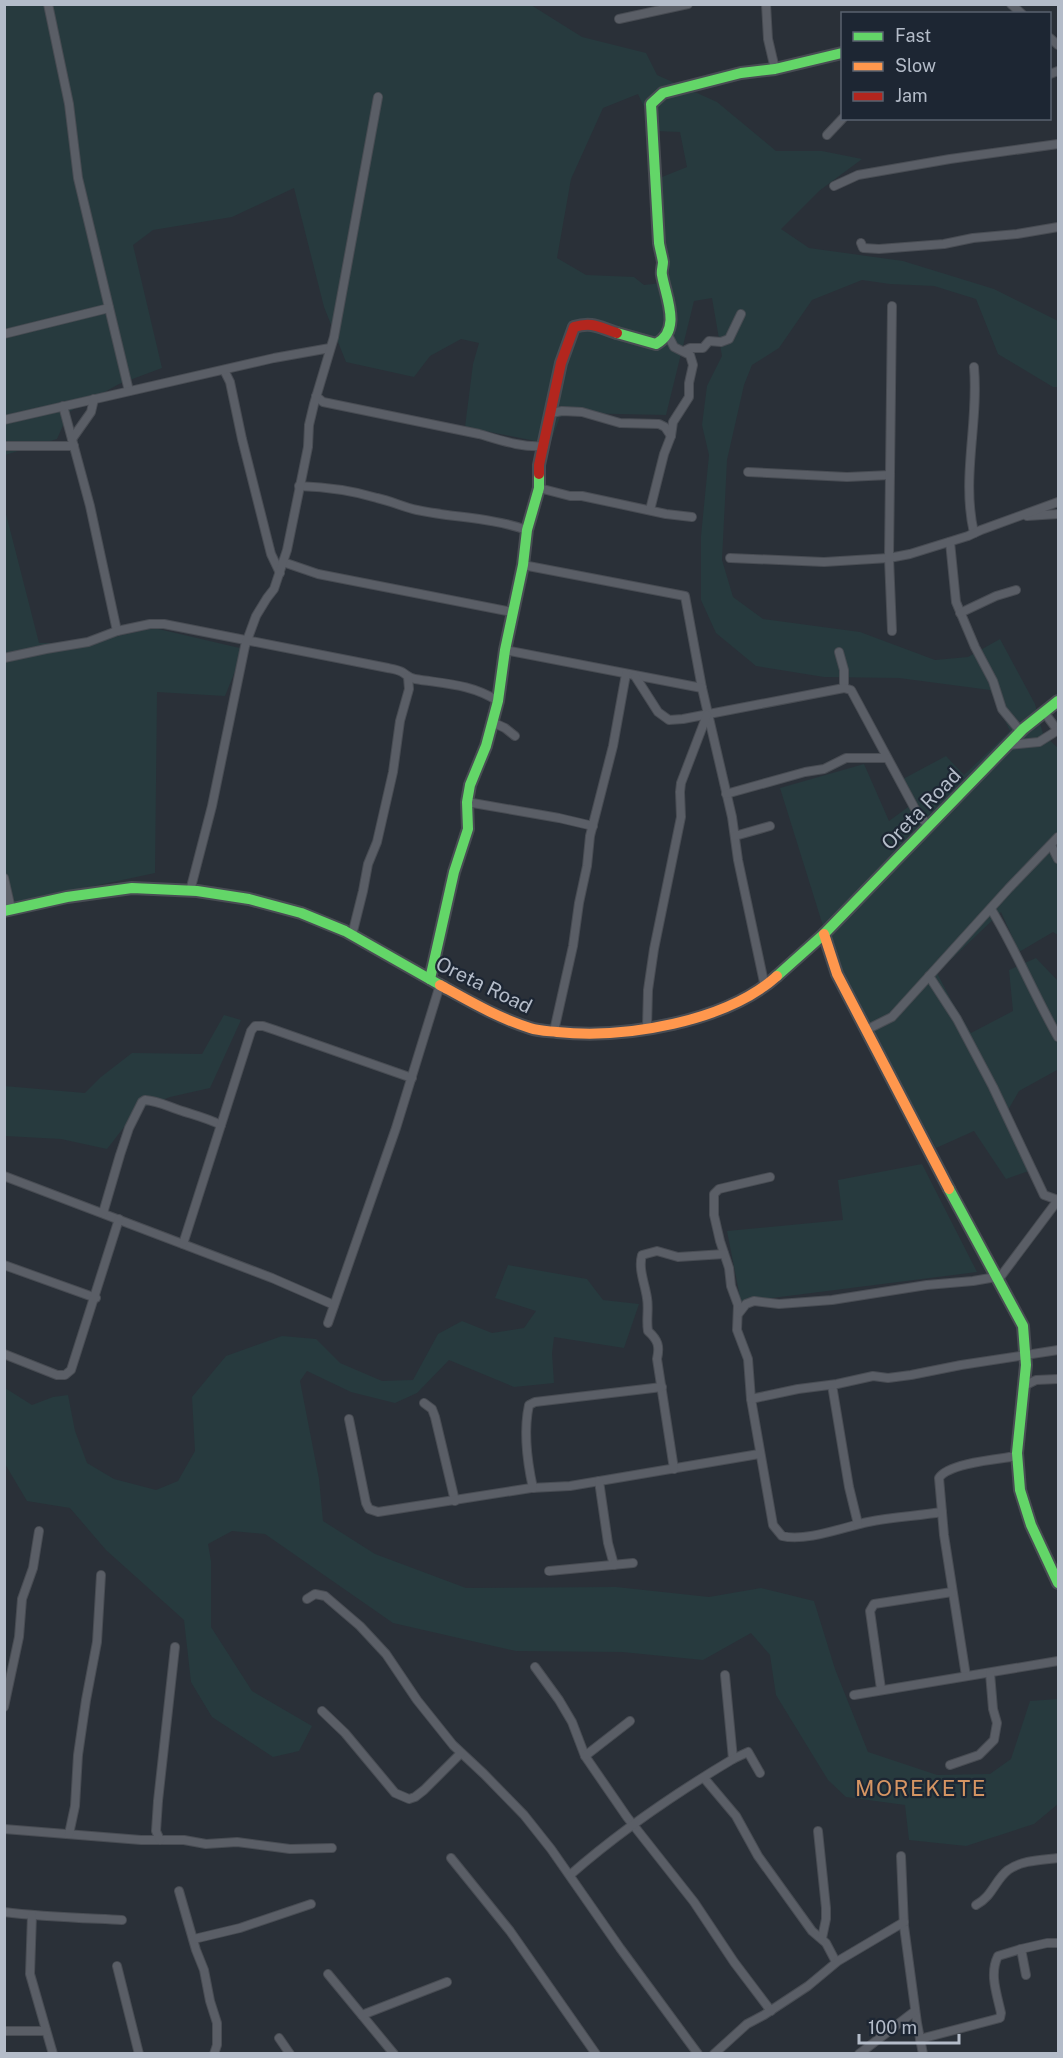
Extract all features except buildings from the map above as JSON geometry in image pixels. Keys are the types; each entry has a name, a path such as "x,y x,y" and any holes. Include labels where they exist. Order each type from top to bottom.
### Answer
{"street":[{"path":"48,4 69,104 78,178 129,391"},
{"path":"618,19 688,4"},
{"path":"766,4 768,39 776,69"},
{"path":"429,979 445,919 454,872 468,829 467,802 470,785 486,746 498,701 505,650 523,565 527,530 539,488 541,448 561,363 574,327 592,324 656,344 663,342 668,335 669,300 662,273 663,263 659,243 651,104 663,93 741,73 776,69 841,53"},
{"path":"190,891 212,806 246,641 256,616 274,589 283,562 308,447 309,424 330,348 378,97"},
{"path":"827,135 841,120"},
{"path":"834,186 858,175 1059,144"},
{"path":"861,243 863,248 879,249 944,244 1059,227"},
{"path":"892,306 889,558 892,631"},
{"path":"4,334 109,308"},
{"path":"684,351 690,348 703,348 709,341 721,342 729,339 741,314"},
{"path":"650,510 673,422 690,393 692,359 684,351 674,347 668,335"},
{"path":"4,420 330,348"},
{"path":"974,367 976,399 969,452 968,500 974,533"},
{"path":"224,370 230,381 271,554 280,573"},
{"path":"316,396 323,402"},
{"path":"73,442 91,411 94,399"},
{"path":"314,404 323,402 541,448"},
{"path":"63,406 90,506 117,631"},
{"path":"551,413 582,412 621,423 659,424 665,427 671,436"},
{"path":"4,446 73,442"},
{"path":"748,472 847,477 890,475"},
{"path":"299,486 347,490 401,507 486,519 527,530"},
{"path":"539,488 570,496 582,496 692,517"},
{"path":"730,558 824,562 889,558 950,542 1059,502"},
{"path":"1019,516 1059,514"},
{"path":"950,542 955,599 960,613 993,681 1002,709 1021,732"},
{"path":"283,562 318,574 512,612"},
{"path":"523,565 686,596 702,688 765,987"},
{"path":"960,613 996,596 1016,590"},
{"path":"4,658 46,648 88,642 117,631 150,624 164,624 388,668 402,672 408,677 441,681 484,692 498,701"},
{"path":"505,650 702,688"},
{"path":"839,652 844,670 844,688"},
{"path":"630,675 658,712 669,720 844,688 853,692 915,809 929,827"},
{"path":"554,1031 573,946 592,826 630,675"},
{"path":"352,935 368,864 377,842 393,772 400,721 409,688 408,677"},
{"name":"Oreta Road","path":"8,910 67,897 132,888 190,891 249,898 301,913 352,935 488,1012 532,1029 579,1034 627,1032 688,1020 733,1005 765,987 824,934 1021,732 1059,701"},
{"path":"1008,745 1039,742 1058,730 1044,712"},
{"path":"647,1028 648,990 654,949 681,817 681,783 708,713"},
{"path":"492,722 506,728 515,736"},
{"path":"726,794 824,769 846,758 887,758"},
{"path":"467,802 592,826"},
{"path":"735,836 770,826"},
{"path":"866,1030 892,1017 1059,837"},
{"path":"1051,845 1059,859"},
{"path":"4,878 8,910"},
{"path":"991,909 1009,938 1042,1008 1059,1037"},
{"path":"824,934 837,974 1023,1326 1026,1355 1017,1456 1020,1490 1031,1525 1059,1583"},
{"path":"739,1313 746,1304 754,1301 779,1304 832,1300 927,1285 997,1279 1058,1200 1044,1195 993,1087 957,1020 929,976"},
{"path":"328,1323 412,1078 440,985"},
{"path":"183,1244 251,1031 255,1026 259,1025 412,1078"},
{"path":"103,1213 120,1155 142,1102 145,1100 159,1102 178,1110 207,1117 221,1125"},
{"path":"207,1117 226,1110"},
{"path":"4,1176 272,1278 334,1305"},
{"path":"770,1177 723,1187 715,1192 713,1202 714,1215 739,1313 737,1330 748,1359 759,1454 773,1525 782,1536 824,1534 858,1524 942,1512"},
{"path":"4,1354 57,1375 65,1375 71,1371 96,1298 119,1219"},
{"path":"674,1469 657,1359 660,1346 648,1331 648,1299 642,1275 642,1255 657,1251 678,1257 724,1254"},
{"path":"4,1265 96,1298"},
{"path":"751,1399 873,1376 888,1378 911,1375 1059,1350"},
{"path":"1024,1386 1036,1380 1059,1379"},
{"path":"832,1385 849,1487 858,1524"},
{"path":"533,1488 527,1461 529,1405 535,1402 662,1386"},
{"path":"424,1402 432,1409 437,1424 454,1501"},
{"path":"349,1419 366,1503 369,1509 378,1512 533,1488 570,1486 759,1454"},
{"path":"966,1676 952,1592 939,1478 941,1474 953,1468 1017,1456"},
{"path":"599,1481 608,1543 614,1565"},
{"path":"4,1707 19,1637 22,1599 33,1568 39,1531"},
{"path":"549,1571 633,1563"},
{"path":"69,1834 75,1806 78,1755 84,1711 97,1642 101,1575"},
{"path":"881,1689 871,1606 952,1592"},
{"path":"307,1599 315,1594 325,1596 360,1626 386,1654 447,1739 524,1815 699,2054"},
{"path":"160,1840 156,1831 175,1647"},
{"path":"854,1695 1059,1661"},
{"path":"535,1667 567,1715 585,1756 694,1902 734,1962 771,2011"},
{"path":"950,1765 979,1755 994,1740 997,1723 993,1709 990,1673"},
{"path":"725,1675 733,1759"},
{"path":"322,1711 345,1733 395,1793 409,1799 423,1790 461,1753"},
{"path":"585,1756 630,1721"},
{"path":"570,1875 600,1848 733,1759 748,1752 760,1773"},
{"path":"704,1778 736,1816 758,1856 812,1931 822,1938 836,1962"},
{"path":"5,1830 149,1840 184,1840 206,1844 237,1842 290,1849 332,1848"},
{"path":"149,1840 156,1831"},
{"path":"818,1831 826,1908 822,1938"},
{"path":"901,1856 904,1922 923,2054"},
{"path":"451,1858 510,1931 596,2054"},
{"path":"976,1905 985,1901 1007,1870 1040,1859 1059,1858"},
{"path":"179,1891 204,1970 217,2023 217,2045 214,2054"},
{"path":"194,1939 240,1928 312,1904"},
{"path":"4,1911 32,1916 54,1915 122,1920"},
{"path":"32,1916 30,1974 53,2054"},
{"path":"714,2054 747,2024 808,1986 836,1962 904,1922"},
{"path":"920,2039 1000,2018 1001,2013 993,1976 993,1965 998,1956 1047,1943 1059,1943"},
{"path":"1021,1949 1026,1975"},
{"path":"117,1966 138,2054"},
{"path":"328,1974 394,2054"},
{"path":"362,2015 447,1982"},
{"path":"858,2054 915,2011"},
{"path":"4,2031 46,2031"},
{"path":"279,2038 290,2054"}],"green space":[{"path":"5,5 531,5 582,37 646,53 657,75 717,102 776,151 822,151 862,159 819,191 781,229 809,248 903,261 994,289 1058,321 1058,387 1053,387 998,354 976,299 934,286 862,280 812,300 779,348 752,365 744,385 727,460 722,560 733,597 763,619 860,632 935,660 968,657 1000,639 1035,704 1043,734 1058,748 1058,935 1053,932 1019,952 1001,912 937,973 971,1033 1013,1011 1009,970 1036,958 1058,981 1058,1072 1057,1070 1019,1091 1008,1110 1034,1169 1006,1179 974,1131 936,1148 833,958 780,788 864,764 889,821 915,802 903,779 946,756 964,775 1010,731 990,690 899,678 824,677 756,666 716,633 701,600 701,536 709,455 702,425 707,386 722,356 712,298 694,301 666,415 572,413 560,417 550,444 465,427 473,364 479,343 461,339 430,356 414,377 346,362 324,307 294,188 232,217 153,230 133,245 162,368 119,384 69,412 57,439 5,455","holes":["638,94 655,131 680,132 687,167 657,179 670,282 644,285 634,277 586,275 557,258 571,179 603,108"]},
{"path":"4,506 39,643 87,643 154,628 244,649 225,696 157,692 155,873 5,905"},
{"path":"224,1015 241,1020 210,1088 170,1097 138,1109 107,1149 61,1139 5,1136 4,1086 85,1093 101,1077 132,1053 202,1054"},
{"path":"922,1164 977,1272 741,1302 727,1231 843,1220 838,1180"},
{"path":"508,1265 587,1279 603,1300 639,1304 624,1348 554,1337 552,1353 554,1383 514,1387 449,1360 417,1393 395,1403 351,1392 307,1371 300,1381 319,1479 323,1521 375,1554 466,1588 616,1587 709,1597 761,1588 814,1601 835,1669 868,1752 937,1775 990,1774 1011,1759 1030,1701 1058,1699 1058,1804 1034,1824 966,1846 909,1840 905,1805 846,1797 828,1780 776,1695 770,1655 751,1633 703,1660 622,1652 516,1651 393,1623 265,1534 232,1531 208,1544 211,1561 211,1627 252,1691 312,1726 299,1751 273,1757 212,1717 191,1682 184,1620 106,1550 70,1508 27,1501 5,1464 5,1388 32,1405 53,1397 68,1395 75,1431 87,1463 114,1479 156,1490 178,1481 195,1451 192,1397 226,1356 282,1336 316,1339 340,1363 382,1381 413,1380 438,1334 462,1321 492,1333 524,1328 536,1311 495,1298"}],"traffic: fast":[{"path":"617,333 656,344 664,338 670,322 659,243 651,104 663,93 741,73 775,69 841,53"},
{"path":"430,979 454,872 468,829 467,802 470,785 486,746 498,701 505,650 523,565 527,530 539,488 539,474"},
{"path":"777,976 824,934 1023,729 1058,701"},
{"path":"4,911 67,897 132,888 197,891 249,899 301,913 345,931 440,985"},
{"path":"949,1189 1023,1326 1026,1365 1017,1453 1020,1490 1031,1525 1058,1583"}],"traffic: slow":[{"path":"824,934 837,974 949,1189"},
{"path":"440,985 495,1014 530,1028 544,1031 612,1033 673,1024 703,1016 756,992 777,976"}],"traffic: jam":[{"path":"539,474 561,363 574,327 591,325 617,333"}],"district":[{"name":"MOREKETE","path":"921,1788"}]}
